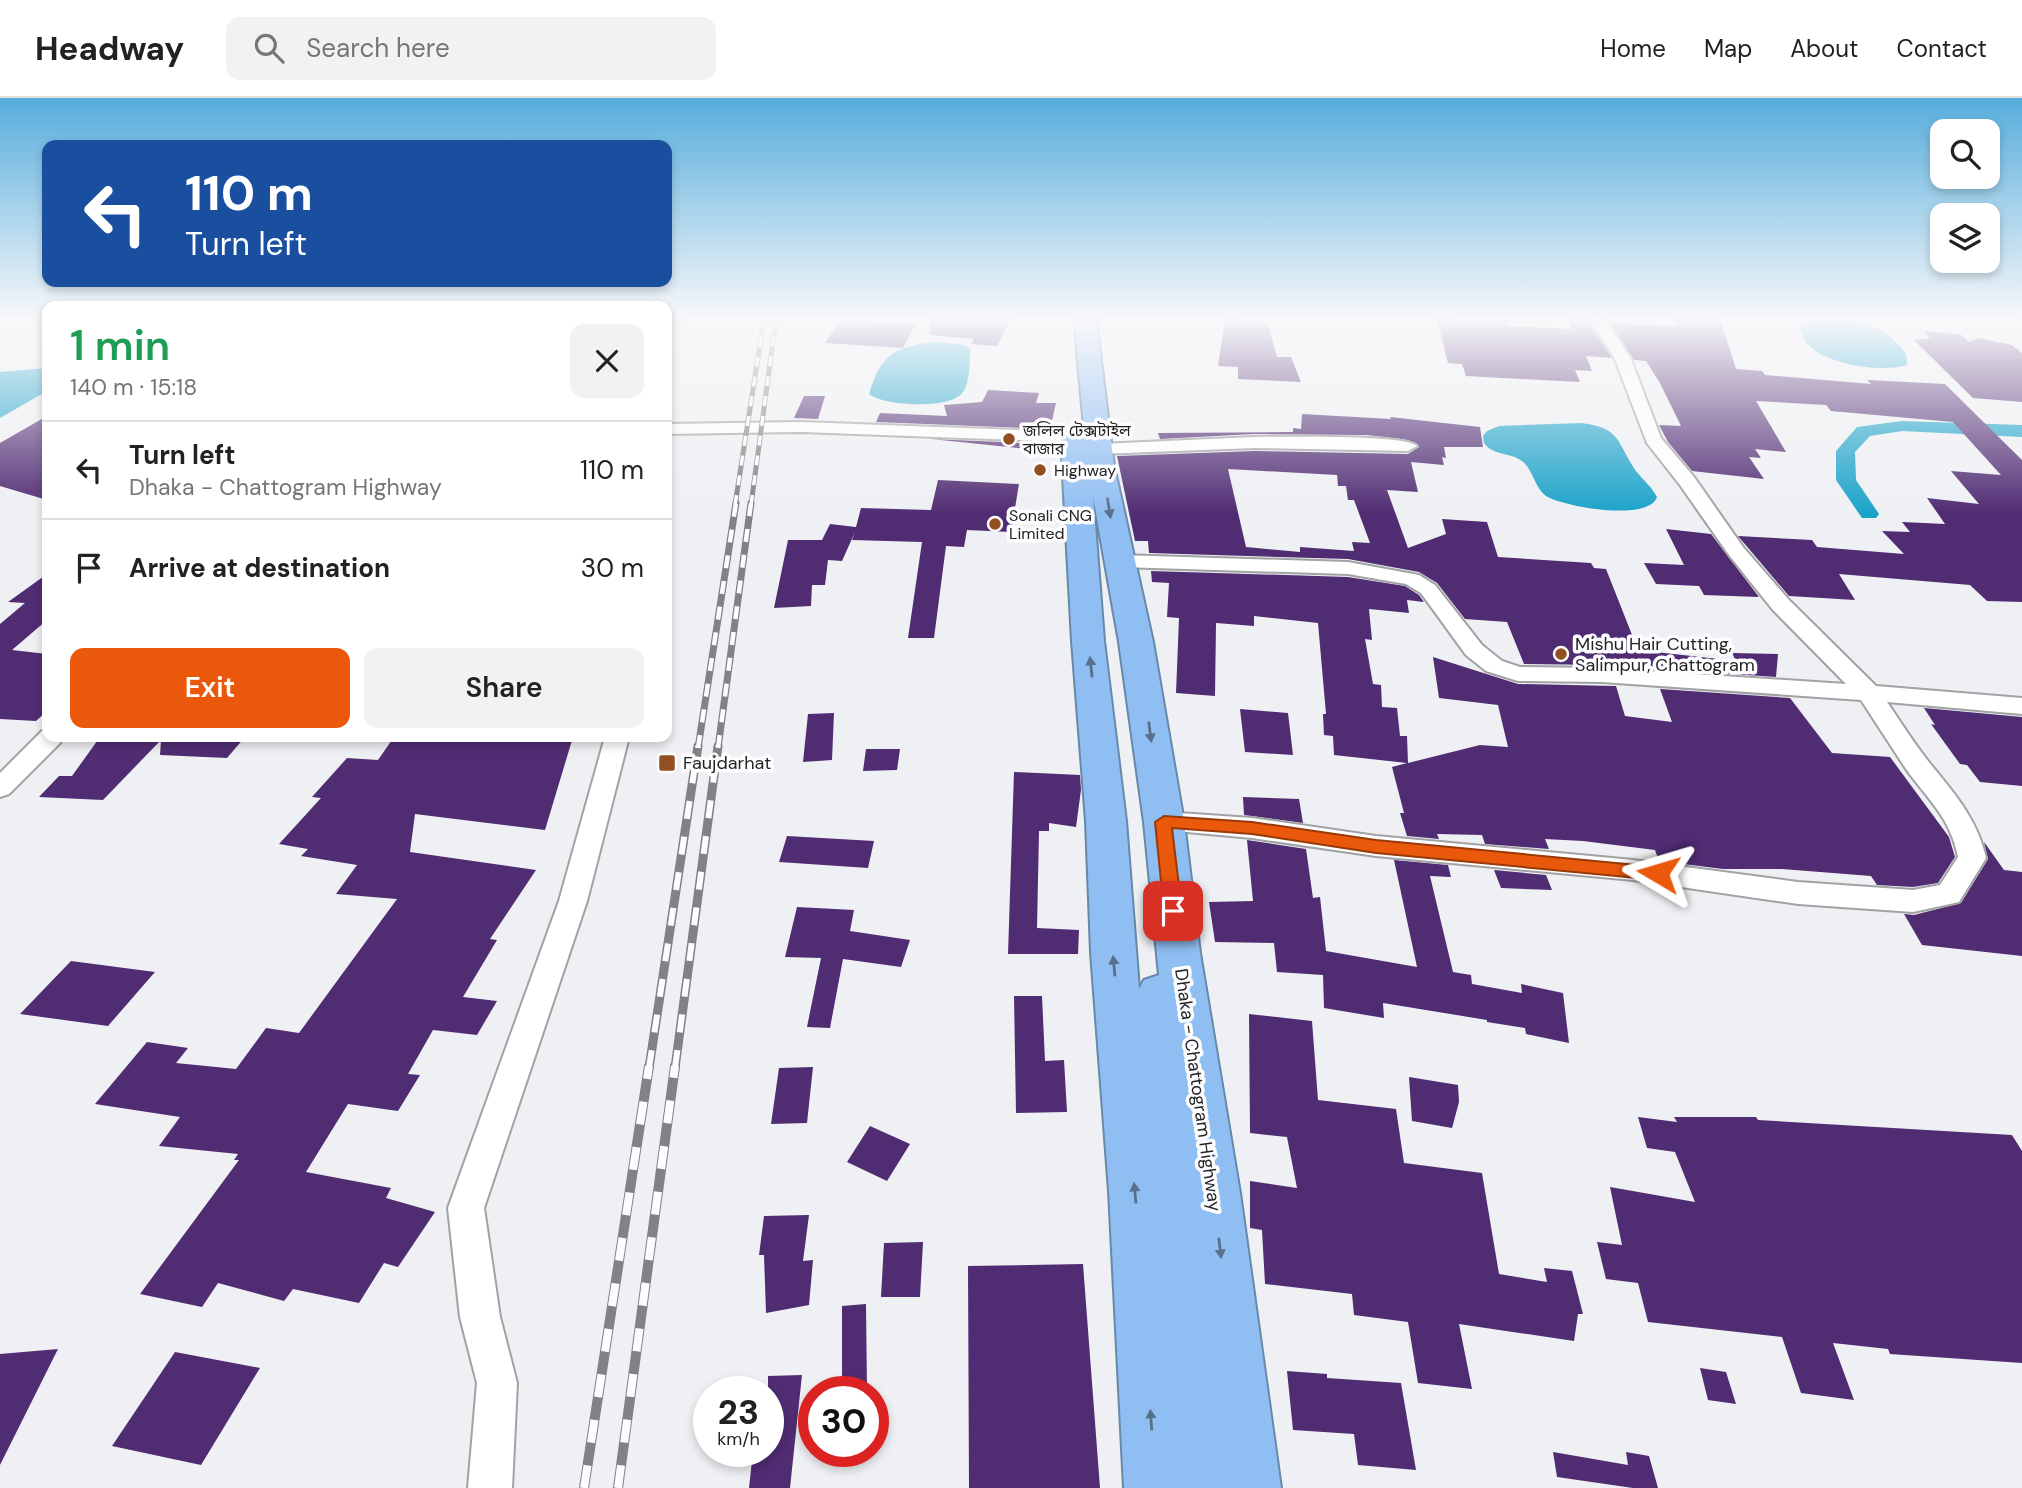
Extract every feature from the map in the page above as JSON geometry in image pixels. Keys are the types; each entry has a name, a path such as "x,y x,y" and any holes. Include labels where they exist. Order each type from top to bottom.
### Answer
{"highway":[{"name":"Dhaka - Chattogram Highway","path":"1075,384 1087,443 1120,561 1136,642 1213,1193 1249,1488"},
{"name":"Dhaka - Chattogram Highway","path":"1086,384 1088,641 1106,821 1113,952 1135,1191 1156,1488"},
{"path":"1166,846 1158,964 1196,1488"}],"street":[{"path":"1166,846 1252,828 1376,846 1633,870 1798,893 1913,901 1949,894 1972,858 1966,834 1946,799 1903,745 1868,692 1782,605 1736,551 1695,492 1653,439 1632,384"},
{"path":"672,429 802,427 1087,443 1278,442 1408,446"},
{"path":"1120,561 1348,568 1412,579 1428,589 1474,650 1493,666 1518,674 1615,676 1868,692 2022,706"},
{"path":"0,788 46,742"},
{"path":"490,1488 497,1383 480,1317 466,1208 573,901 616,742"}],"water":[{"path":"0,384 42,384 42,394 0,418"},
{"path":"873,384 967,384 956,398 932,404 888,401 869,394"},
{"path":"1581,423 1604,429 1616,438 1636,471 1657,497 1651,505 1623,511 1587,508 1556,500 1542,492 1522,461 1492,450 1484,443 1483,436 1487,431 1499,426"}],"building":[{"path":"1660,384 1945,384 2022,460 2022,602 1987,601 1970,585 1839,574 1855,600 1789,596 1738,536 1812,540 1817,547 1904,554 1882,531 1910,532 1902,522 1945,524 1927,498 1979,504 1951,471 2001,475 1953,422 1831,411 1826,405 1756,401 1786,452 1755,449 1761,458 1749,457 1764,479 1692,471 1668,442 1659,425 1681,426"},
{"path":"1959,384 2022,384 2022,402 1973,398"},
{"path":"988,390 1039,393 1036,403 1056,403 1050,429 876,422 880,413 947,416 944,405 982,402"},
{"path":"804,396 825,396 818,419 794,418"},
{"path":"1302,414 1391,419 1390,417 1480,427 1483,447 1444,447 1444,465 1411,462 1418,492 1387,490 1408,548 1446,534 1442,519 1487,522 1498,557 1591,563 1594,568 1606,569 1638,650 1736,661 1732,653 1778,654 1776,677 1602,665 1524,664 1507,622 1465,619 1437,583 1419,572 1348,559 1149,553 1148,541 1135,541 1117,456 1254,451 1408,454 1419,447 1408,440 1367,435 1254,434 1160,439 1158,433 1293,432 1293,428 1301,429","holes":["1228,469 1337,475 1338,486 1346,486 1348,500 1354,500 1370,543 1352,542 1354,551 1300,547 1300,552 1246,547"]},
{"path":"42,419 42,499 0,486 0,443"},
{"path":"931,439 1047,444 1046,451"},
{"path":"938,480 1019,484 1011,532 967,530 964,547 946,546 934,638 908,638 922,542 852,540 855,532 842,561 828,560 825,585 812,585 811,606 774,608 788,540 822,540 830,524 856,527 861,508 931,510"},
{"path":"1666,529 1711,534 1759,597 1704,595 1699,586 1656,584 1644,563 1684,565"},
{"path":"1151,571 1348,577 1405,586 1419,595 1424,602 1407,600 1409,613 1369,609 1372,640 1365,639 1373,684 1381,685 1382,707 1397,708 1400,736 1407,736 1408,763 1480,745 1508,747 1498,705 1439,698 1433,657 1518,684 1616,686 1625,716 1672,722 1660,689 1790,698 1832,753 1890,757 1949,837 1955,857 1938,883 1913,887 1877,885 1871,876 1782,869 1723,869 1659,861 1655,850 1583,841 1545,839 1549,849 1485,844 1482,835 1437,834 1439,839 1407,836 1392,767 1407,763 1334,755 1333,736 1324,735 1323,714 1326,714 1318,623 1254,616 1254,626 1216,623 1215,696 1176,693 1179,618 1167,617 1169,583 1152,582"},
{"path":"42,578 42,624 12,650 42,653 42,716 36,721 0,719 0,624 25,603 8,602"},
{"path":"1924,708 2022,717 2022,786 1980,782 1967,765 1960,764 1931,724 1935,725"},
{"path":"1240,709 1288,713 1293,755 1245,752"},
{"path":"834,713 832,760 803,762 808,714"},
{"path":"96,742 159,742 103,800 39,797 59,776 72,776"},
{"path":"161,742 241,742 227,758 160,755"},
{"path":"391,742 571,742 545,830 415,814 410,852 536,870 490,939 497,940 463,997 497,1001 477,1035 433,1030 408,1074 420,1075 398,1111 348,1104 306,1172 391,1188 386,1198 435,1212 398,1267 384,1263 359,1303 293,1289 284,1301 218,1283 202,1307 140,1294 239,1160 234,1160 238,1154 159,1146 180,1117 95,1104 147,1042 188,1048 176,1063 236,1069 266,1028 299,1033 397,899 336,894 357,865 301,856 308,849 279,844 321,798 312,797 347,758 378,760"},
{"path":"866,749 900,749 897,770 863,771"},
{"path":"1014,772 1080,775 1081,790 1076,827 1049,823 1049,831 1039,831 1037,928 1079,930 1078,954 1008,954"},
{"path":"1243,797 1299,799 1303,823 1244,815"},
{"path":"787,836 874,841 868,868 779,862"},
{"path":"1247,840 1306,849 1313,898 1320,897 1326,951 1417,967 1394,860 1448,865 1451,877 1430,876 1453,972 1471,975 1472,984 1522,993 1521,984 1563,993 1569,1043 1526,1034 1525,1028 1383,1003 1384,1018 1324,1008 1323,975 1277,972 1274,943 1215,942 1209,902 1253,901"},
{"path":"1984,842 2004,870 2022,872 2022,956 1922,945 1904,914 1914,915 1961,903 1988,859"},
{"path":"1494,870 1546,875 1552,890 1501,888"},
{"path":"797,907 854,910 850,931 910,940 901,967 843,959 830,1028 807,1027 821,958 785,957"},
{"path":"71,961 155,972 108,1026 20,1014"},
{"path":"1014,996 1042,996 1045,1061 1064,1060 1067,1112 1016,1113"},
{"path":"1249,1014 1312,1021 1318,1100 1396,1109 1404,1163 1482,1173 1499,1274 1547,1282 1544,1268 1572,1271 1583,1314 1578,1314 1574,1341 1459,1324 1472,1389 1418,1383 1408,1322 1354,1315 1352,1294 1265,1284 1262,1230 1250,1228 1250,1181 1297,1188 1287,1137 1250,1133"},
{"path":"813,1067 807,1123 771,1124 779,1068"},
{"path":"1409,1077 1458,1085 1459,1102 1452,1128 1412,1121"},
{"path":"1638,1117 1677,1122 1674,1117 1756,1117 1758,1120 2012,1135 2022,1151 2022,1363 1890,1354 1888,1349 1833,1343 1854,1400 1801,1393 1782,1337 1648,1322 1638,1283 1606,1279 1597,1242 1622,1245 1610,1187 1695,1202 1675,1152 1647,1148"},
{"path":"870,1126 910,1144 887,1181 847,1162"},
{"path":"809,1215 803,1261 813,1260 809,1305 766,1313 764,1255 759,1255 764,1216"},
{"path":"923,1242 920,1297 881,1297 884,1243"},
{"path":"1083,1264 1100,1488 969,1488 968,1266"},
{"path":"866,1304 867,1376 842,1376 842,1306"},
{"path":"58,1349 0,1465 0,1354"},
{"path":"175,1352 260,1368 201,1465 112,1446"},
{"path":"1700,1368 1726,1372 1736,1404 1708,1400"},
{"path":"1287,1371 1327,1374 1327,1378 1401,1383 1416,1470 1358,1465 1354,1434 1293,1430"},
{"path":"802,1375 798,1376 798,1413 790,1488 749,1488 751,1467 784,1467 784,1376 768,1376"},
{"path":"1553,1452 1628,1465 1626,1452 1649,1456 1658,1488 1633,1488 1557,1477"}],"waterway":[{"path":"1869,514 1846,480 1845,451 1864,431 1902,426 2022,431"}],"railway":[{"path":"735,505 754,384"},
{"path":"751,505 767,384"},
{"path":"698,748 736,503"},
{"path":"718,748 751,503"},
{"path":"649,1068 698,746"},
{"path":"675,1068 718,746"},
{"path":"584,1488 649,1066"},
{"path":"618,1488 675,1066"}],"place":[{"name":"জলিল টেক্সটাইল বাজার","path":"1009,439"},
{"name":"Highway","path":"1040,470"},
{"name":"Sonali CNG Limited","path":"995,524"},
{"name":"Mishu Hair Cutting, Salimpur, Chattogram","path":"1561,654"},
{"name":"Faujdarhat","path":"667,763"}],"route":[{"path":"1173,911 1164,822 1252,828 1376,846 1658,873"}]}
